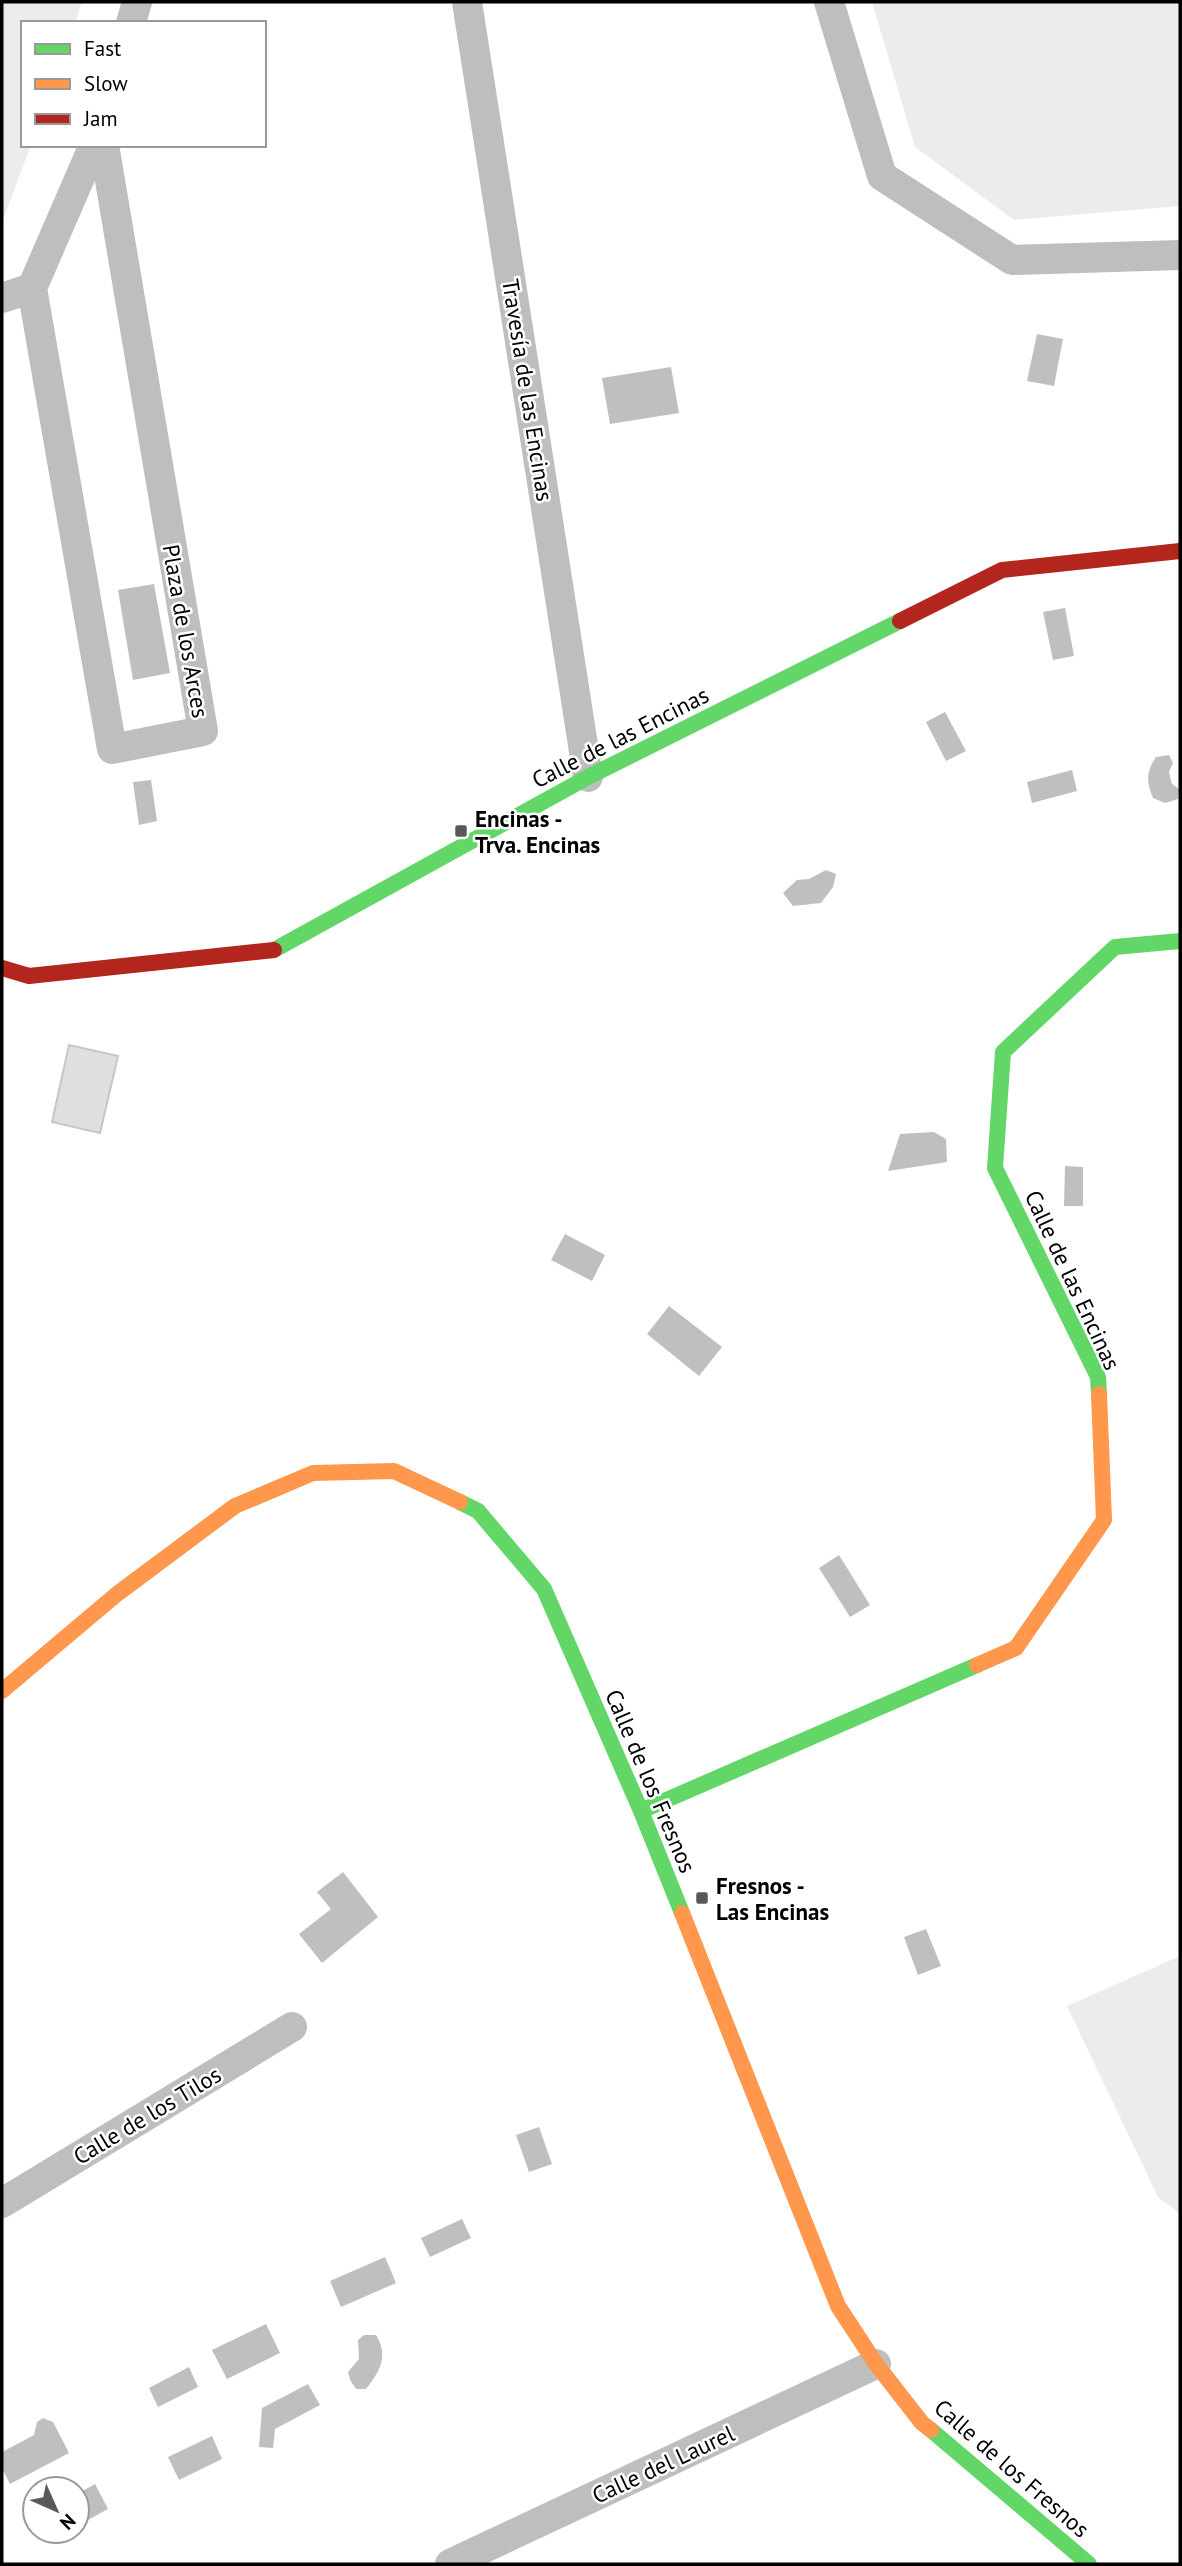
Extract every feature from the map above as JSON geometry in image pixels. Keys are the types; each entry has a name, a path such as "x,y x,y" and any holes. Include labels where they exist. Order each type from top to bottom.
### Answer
{"street":[{"path":"132,21 137,2"},
{"name":"Travesía de las Encinas","path":"467,2 588,777"},
{"path":"829,2 882,176 1012,260 1180,255"},
{"path":"2,298 32,288 93,147"},
{"name":"Plaza de los Arces","path":"32,288 112,749 203,731 104,147"},
{"name":"Calle de las Encinas","path":"2,968 29,976 276,950 588,777 1002,570 1180,551"},
{"name":"Calle de las Encinas","path":"641,1811 1016,1648 1104,1520 1098,1377 995,1168 1003,1052 1115,947 1180,941"},
{"name":"Calle de los Fresnos","path":"2,1691 117,1594 235,1506 313,1474 394,1471 478,1511 544,1589 641,1811 838,2306 876,2364 922,2424 1088,2564"},
{"name":"Calle de los Tilos","path":"2,2203 292,2027"},
{"name":"Calle del Laurel","path":"450,2564 876,2364"}],"shaded area":[{"path":"2,2 82,2 76,21 21,21 21,147 30,147 2,222"},
{"path":"872,2 1180,2 1180,206 1014,220 915,147"},
{"path":"1037,334 1063,339 1054,386 1027,381"},
{"path":"671,367 679,413 610,424 602,378"},
{"path":"154,584 170,673 133,680 118,590"},
{"path":"1065,608 1074,656 1053,660 1043,612"},
{"path":"945,712 966,751 946,761 926,722"},
{"path":"1169,755 1173,763 1169,772 1172,784 1179,789 1178,799 1165,803 1153,798 1148,777 1156,757"},
{"path":"1072,770 1077,791 1032,803 1027,782"},
{"path":"151,780 157,821 139,825 133,782"},
{"path":"826,870 836,874 833,887 821,903 793,906 783,893 797,880 809,879"},
{"path":"934,1132 946,1139 947,1162 888,1171 900,1134"},
{"path":"1065,1166 1083,1167 1083,1206 1064,1206"},
{"path":"565,1234 605,1255 592,1281 551,1260"},
{"path":"669,1306 722,1347 699,1376 647,1334"},
{"path":"839,1555 870,1605 850,1617 819,1568"},
{"path":"343,1872 378,1917 322,1963 299,1934 331,1909 317,1892"},
{"path":"926,1929 941,1966 918,1975 904,1937"},
{"path":"1180,1956 1180,2214 1158,2197 1067,2006"},
{"path":"539,2127 552,2164 529,2172 516,2135"},
{"path":"462,2219 471,2238 430,2257 421,2238"},
{"path":"385,2257 396,2283 341,2307 330,2281"},
{"path":"266,2324 280,2353 227,2379 212,2350"},
{"path":"364,2335 376,2335 382,2357 379,2370 366,2389 356,2389 348,2372 359,2359 358,2340"},
{"path":"189,2367 198,2387 158,2407 149,2388"},
{"path":"308,2384 320,2405 275,2429 273,2448 259,2447 262,2408"},
{"path":"43,2418 53,2422 69,2453 27,2475 21,2475 21,2478 10,2484 2,2468 2,2452 34,2435 37,2422"},
{"path":"212,2436 222,2459 179,2480 168,2457"},
{"path":"95,2484 108,2509 91,2518 91,2486"}],"building":[{"path":"69,1045 118,1056 100,1133 52,1122"}],"traffic: fast":[{"path":"274,950 588,777 900,621"},
{"path":"1099,1394 1098,1377 995,1168 1003,1052 1115,947 1180,941"},
{"path":"460,1502 478,1511 544,1589 641,1811 682,1913"},
{"path":"641,1811 977,1665"},
{"path":"931,2430 1089,2564"}],"traffic: slow":[{"path":"977,1665 1016,1648 1104,1520 1099,1394"},
{"path":"2,1691 117,1594 235,1506 313,1473 394,1471 460,1502"},
{"path":"682,1913 838,2306 876,2364 922,2423 931,2430"}],"traffic: jam":[{"path":"900,621 1002,570 1180,551"},
{"path":"2,968 29,976 274,950"}],"place":[{"name":"Encinas - Trva. Encinas","path":"461,831"},
{"name":"Fresnos - Las Encinas","path":"702,1898"}]}
